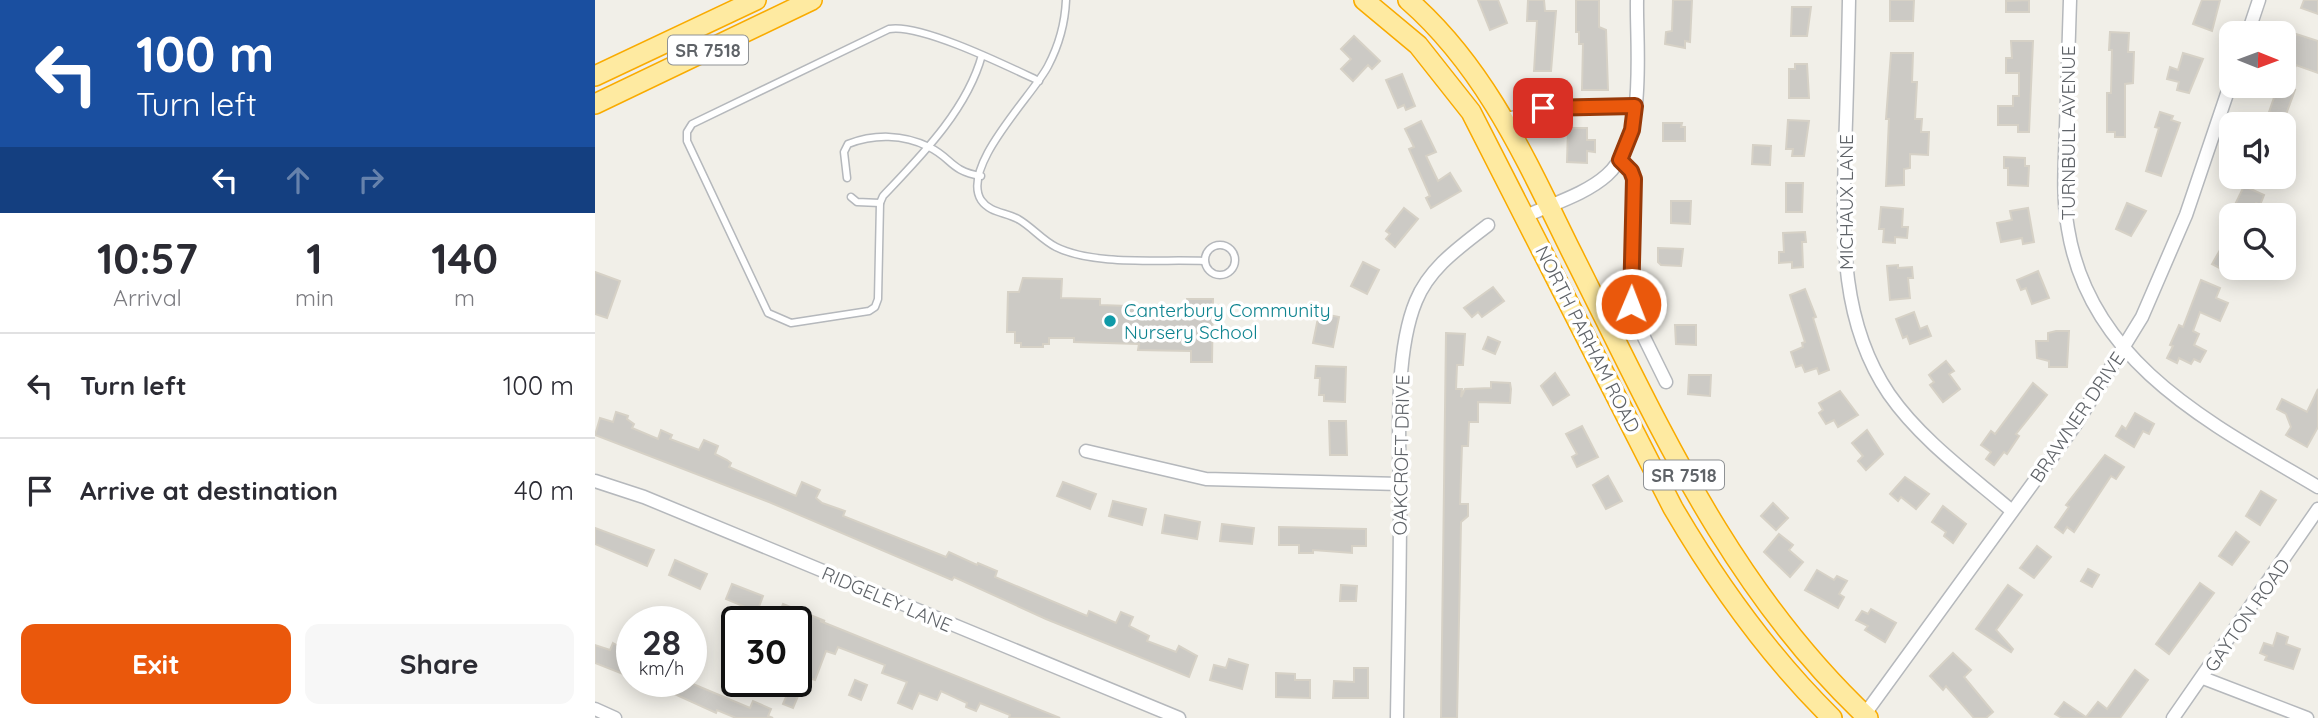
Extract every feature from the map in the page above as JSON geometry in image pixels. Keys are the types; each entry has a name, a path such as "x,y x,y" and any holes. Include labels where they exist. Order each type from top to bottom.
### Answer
{"highway":[{"name":"SR 7518","path":"598,93 756,0"},
{"name":"SR 7518","path":"598,93 813,0"},
{"name":"NORTH PARHAM ROAD","path":"1364,0 1418,45 1453,87 1487,139 1673,508 1700,555 1761,639 1832,718"},
{"name":"NORTH PARHAM ROAD","path":"1408,0 1462,57 1503,117 1713,526 1785,629 1865,717"}],"street":[{"path":"1526,216 1597,183 1620,160 1632,130 1635,106 1637,0"},
{"name":"MICHAUX LANE","path":"1849,0 1844,247 1854,316 1875,369 1901,409 1941,451 2012,511"},
{"name":"TURNBULL AVENUE","path":"2070,0 2064,174 2067,229 2088,291 2122,349 2172,395 2214,425 2318,486"},
{"path":"2252,21 2259,0"},
{"name":"BRAWNER DRIVE","path":"1865,717 2076,424 2142,317 2182,226 2226,98"},
{"path":"1620,160 1631,171 1634,179 1632,313 1665,382"},
{"name":"OAKCROFT DRIVE","path":"1397,718 1403,361 1415,302 1436,268 1488,225"},
{"path":"1086,451 1206,479 1400,484"},
{"name":"RIDGELEY LANE","path":"595,481 644,498 1179,718"},
{"name":"GAYTON ROAD","path":"2173,718 2318,509"},
{"path":"2203,678 2307,718"},
{"path":"595,709 615,718"}],"lane":[{"path":"1066,0 1058,45 1039,81 995,138 977,189 986,206 1019,220 1055,247 1069,252 1107,258 1204,261"},
{"path":"982,55 977,75 929,147 883,196 880,203 878,299 875,307 869,311 791,323 768,313 687,141 687,132 692,124 889,29 903,26 982,55 1039,81"},
{"path":"1503,117 1563,106 1635,106"},
{"path":"847,178 844,152 848,144 869,136 893,137 929,147 961,173 981,176"},
{"path":"851,197 857,202 880,203"},
{"path":"1220,244 1228,246 1236,260 1234,268 1220,276 1206,268 1204,261 1212,247 1220,244"}],"building":[{"path":"1478,0 1498,0 1507,23 1490,30"},
{"path":"1528,0 1544,0 1545,11 1556,11 1551,71 1534,71 1537,21 1527,21"},
{"path":"1576,0 1599,0 1599,27 1606,30 1608,90 1582,90 1583,44 1579,44 1579,32 1576,32"},
{"path":"1673,0 1692,0 1690,42 1685,41 1685,48 1665,44 1666,32 1672,31"},
{"path":"1890,0 1914,0 1913,21 1890,21"},
{"path":"2029,0 2029,12 2006,12 2006,1"},
{"path":"2202,0 2220,0 2212,31 2193,24"},
{"path":"2304,0 2318,0 2318,14 2301,8"},
{"path":"1792,7 1811,7 1807,36 1791,36"},
{"path":"2110,32 2129,33 2128,52 2134,52 2133,83 2125,84 2125,137 2115,137 2115,132 2107,132 2107,93 2111,93"},
{"path":"2296,34 2318,41 2318,73 2296,65"},
{"path":"1354,36 1380,61 1372,69 1368,65 1353,81 1341,69 1351,59 1341,49"},
{"path":"2011,41 2033,41 2029,132 2018,132 2018,125 1998,125 1998,106 2013,106 2013,96 2019,96 2019,73 2006,73 2006,58 2012,58"},
{"path":"1891,53 1913,53 1912,82 1917,82 1915,119 1922,119 1921,132 1929,132 1928,155 1910,154 1910,168 1904,169 1904,185 1886,186 1889,119 1886,119"},
{"path":"2183,53 2203,59 2189,93 2177,90 2179,82 2167,79 2170,67 2178,70"},
{"path":"1795,64 1807,64 1809,98 1789,98 1789,69 1795,69"},
{"path":"1402,74 1415,106 1406,110 1404,105 1398,108 1386,80"},
{"path":"2274,98 2292,98 2287,112 2269,112"},
{"path":"2160,112 2173,116 2171,120 2180,123 2161,176 2146,171 2159,128 2155,127"},
{"path":"1788,120 1809,121 1804,156 1792,156 1793,149 1786,149"},
{"path":"1421,121 1436,152 1426,156 1438,181 1450,173 1461,191 1431,208 1426,198 1430,196 1409,149 1414,147 1405,129"},
{"path":"1663,123 1682,123 1681,127 1685,127 1685,141 1663,141"},
{"path":"1568,128 1587,128 1587,140 1595,140 1595,152 1587,151 1587,163 1567,162"},
{"path":"1753,145 1771,146 1770,165 1752,164"},
{"path":"2004,157 2025,158 2025,166 2029,166 2028,186 2008,185 2008,168 2004,168"},
{"path":"1786,183 1803,183 1802,212 1786,212"},
{"path":"2243,189 2251,189 2264,195 2261,203 2236,203"},
{"path":"1671,201 1691,201 1690,224 1671,223"},
{"path":"2127,203 2146,211 2131,236 2116,229"},
{"path":"1881,207 1903,209 1902,227 1908,227 1907,238 1895,237 1895,243 1883,242 1884,229 1879,229"},
{"path":"1404,208 1418,219 1395,247 1386,239 1390,234 1386,231"},
{"path":"2028,208 2034,242 2023,244 2022,238 2001,242 1997,223 2012,220 2010,211"},
{"path":"1805,232 1806,242 1802,242 1803,267 1792,268 1792,262 1779,263 1779,252 1784,252 1783,233"},
{"path":"1658,248 1683,249 1681,266 1661,265 1658,262"},
{"path":"2219,252 2219,268 2212,264"},
{"path":"1363,262 1379,270 1367,294 1351,286"},
{"path":"1898,265 1898,268 1912,267 1913,278 1908,278 1910,298 1890,300 1887,266"},
{"path":"2038,271 2049,298 2032,304 2026,288 2021,290 2017,280"},
{"path":"595,272 620,281 607,318 595,314"},
{"name":"Canterbury Community Nursery School","path":"1023,278 1062,279 1061,298 1100,299 1100,305 1186,308 1187,299 1213,299 1212,362 1191,362 1191,351 1138,350 1139,344 1074,342 1074,338 1049,338 1049,344 1043,344 1043,347 1021,347 1021,343 1015,343 1015,332 1007,332 1008,292 1019,292"},
{"path":"2201,280 2220,288 2216,298 2228,303 2220,321 2200,312 2193,331 2199,334 2194,345 2206,351 2200,362 2194,359 2191,364 2179,358 2177,363 2167,358 2173,346 2170,345 2179,325 2183,327"},
{"path":"1493,287 1504,301 1482,317 1478,312 1472,317 1464,308"},
{"path":"1805,289 1816,317 1813,318 1829,370 1819,374 1817,368 1805,372 1802,365 1796,367 1791,352 1803,347 1802,343 1805,342 1790,295"},
{"path":"1914,312 1920,329 1927,326 1931,336 1910,344 1907,336 1903,338 1896,319"},
{"path":"1319,313 1339,317 1333,347 1313,343"},
{"path":"1675,325 1696,325 1696,345 1676,344"},
{"path":"2069,331 2067,367 2049,367 2049,361 2037,358 2036,341 2048,341 2048,333"},
{"path":"1446,333 1465,334 1463,365 1457,365 1456,389 1462,389 1461,397 1465,389 1491,388 1491,382 1510,383 1511,389 1510,403 1478,402 1478,422 1469,422 1468,446 1462,446 1460,504 1468,504 1468,516 1461,522 1457,718 1441,718"},
{"path":"1488,337 1500,342 1495,354 1483,349"},
{"path":"1946,361 1954,371 1949,374 1960,389 1943,402 1930,385 1934,382 1929,375"},
{"path":"1316,366 1346,367 1345,402 1324,401 1324,395 1319,395 1320,378 1315,378"},
{"path":"1555,373 1569,395 1553,405 1541,386"},
{"path":"1689,375 1711,375 1710,396 1688,394"},
{"path":"2033,383 2047,395 2016,434 2019,436 2007,454 2004,452 1994,465 1986,459 1991,452 1981,445 1991,431 1995,434"},
{"path":"2318,389 2318,427 2307,447 2286,435 2291,427 2286,414 2277,409 2282,399 2307,412"},
{"path":"1840,391 1858,415 1838,427 1834,420 1826,424 1819,413 1823,410 1819,403"},
{"path":"616,412 628,416 627,419 634,424 632,428 658,439 661,430 672,435 670,439 699,450 704,440 718,446 715,454 731,463 729,467 796,496 802,482 820,490 816,498 822,503 845,511 843,516 946,557 949,552 977,565 978,563 997,571 995,577 1087,616 1089,611 1116,623 1121,612 1133,617 1129,626 1149,636 1147,641 1176,652 1179,646 1197,656 1189,677 1046,619 954,577 952,580 769,502 595,435 600,418 613,422"},
{"path":"2135,413 2154,424 2149,434 2143,431 2134,447 2116,436 2122,426 2126,429"},
{"path":"1329,421 1346,421 1347,455 1330,455"},
{"path":"1582,426 1598,457 1577,467 1572,457 1577,454 1566,434"},
{"path":"1867,430 1883,454 1866,470 1858,461 1863,456 1852,443"},
{"path":"2105,455 2124,467 2116,479 2111,476 2074,532 2067,527 2063,533 2055,527 2069,507 2066,505"},
{"path":"1608,476 1622,501 1606,509 1593,485"},
{"path":"1905,477 1929,494 1916,509 1901,497 1898,501 1890,494"},
{"path":"1063,482 1096,494 1090,509 1057,496"},
{"path":"2261,491 2276,500 2260,525 2246,516"},
{"path":"1113,501 1146,509 1142,525 1109,516"},
{"path":"1773,503 1788,518 1776,530 1761,516"},
{"path":"1943,506 1966,524 1953,543 1944,536 1946,532 1932,522"},
{"path":"1165,515 1200,522 1197,539 1162,533"},
{"path":"1222,524 1254,528 1252,544 1220,541"},
{"path":"1279,527 1366,529 1366,546 1352,546 1352,553 1313,550 1313,553 1299,553 1299,545 1279,545"},
{"path":"595,528 654,550 647,566 595,544"},
{"path":"2236,532 2249,542 2232,565 2219,556"},
{"path":"1779,534 1793,545 1789,550 1803,562 1790,577 1764,552"},
{"path":"2037,546 2051,557 2034,578 2020,568"},
{"path":"675,560 707,574 700,589 669,575"},
{"path":"2088,569 2099,575 2092,587 2081,581"},
{"path":"1817,570 1834,580 1837,576 1847,581 1839,594 1844,597 1838,608 1805,590"},
{"path":"2200,583 2214,593 2169,654 2156,644"},
{"path":"732,584 763,596 759,606 743,606 726,599"},
{"path":"1341,585 1357,586 1356,601 1340,601"},
{"path":"2008,585 2022,595 1996,630 2013,649 2011,652 1976,629"},
{"path":"1871,609 1896,623 1885,642 1865,630 1868,626 1856,620 1862,611 1868,614"},
{"path":"812,616 1060,718 1009,718 1010,715 980,703 976,711 966,707 967,703 941,691 937,700 919,693 912,709 898,703 907,682 882,673 885,665 838,647 835,654 826,651 815,680 812,679"},
{"path":"2277,633 2288,637 2286,644 2300,649 2293,669 2265,660 2267,656 2260,653 2264,643 2273,646"},
{"path":"613,643 616,645 616,671 595,663 595,645 610,650"},
{"path":"1953,653 1971,670 1964,677 1993,712 1986,718 1974,718 1946,686 1943,690 1930,676"},
{"path":"1229,659 1248,665 1242,689 1210,680 1214,665 1226,668"},
{"path":"1354,668 1368,668 1368,698 1333,698 1334,681 1354,682"},
{"path":"2135,670 2148,680 2120,718 2062,718 2055,714 2064,702 2086,717 2098,702 2107,709"},
{"path":"1276,673 1295,674 1295,680 1310,680 1310,698 1276,697"},
{"path":"855,680 867,685 861,700 849,695"},
{"path":"707,690 750,708 753,701 771,709 768,716 773,718 736,718 717,710 716,713 681,697 707,697"},
{"path":"786,697 798,697 793,708 783,704"}],"place":[{"name":"Canterbury Community Nursery School","path":"1110,321"}],"route":[{"path":"1543,108 1635,106 1629,142 1620,160 1631,171 1634,179 1631,304"}]}
